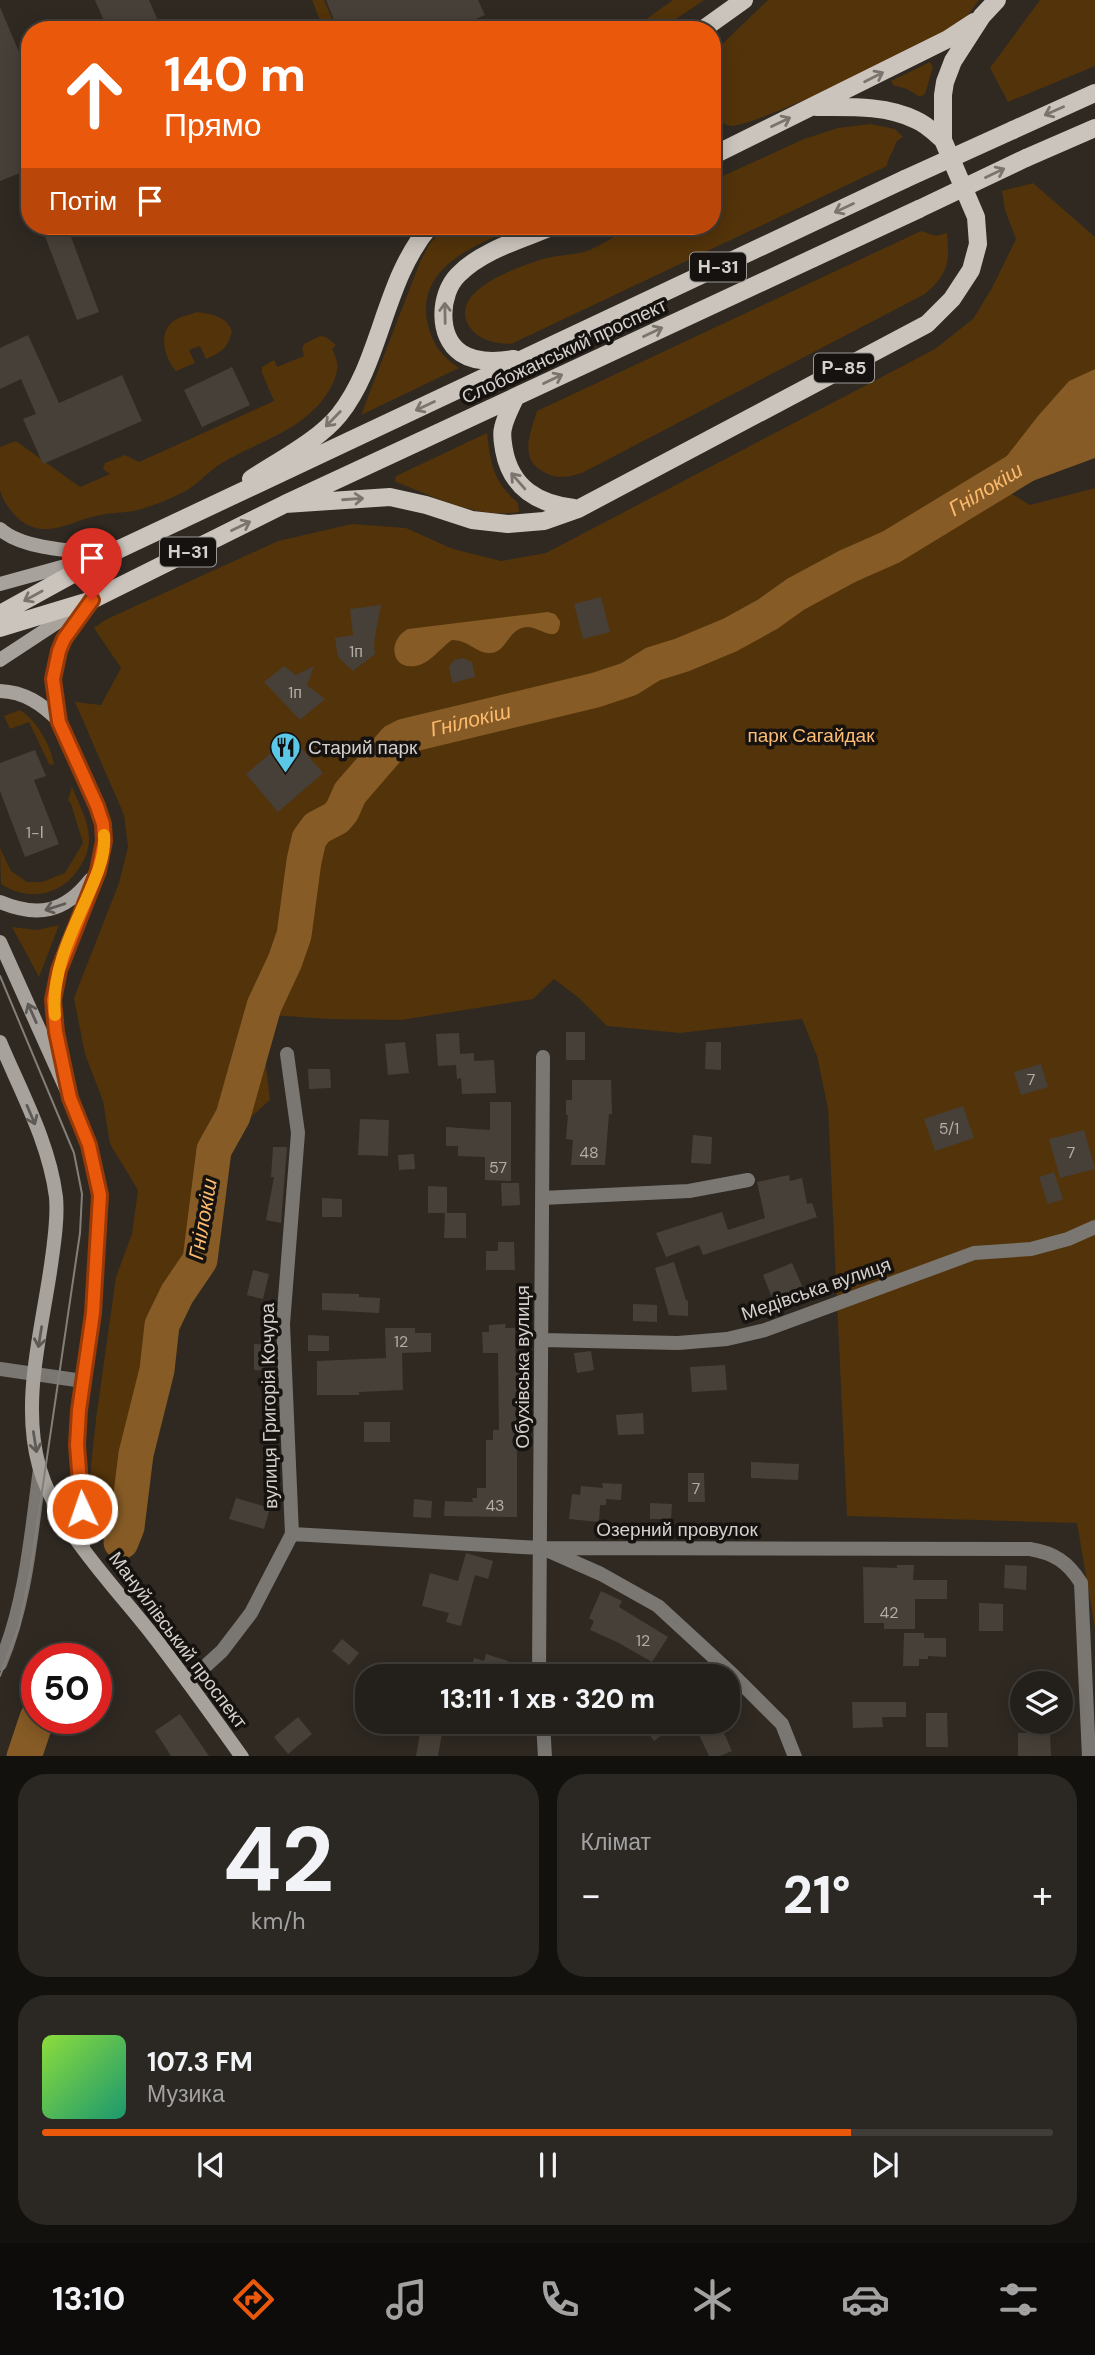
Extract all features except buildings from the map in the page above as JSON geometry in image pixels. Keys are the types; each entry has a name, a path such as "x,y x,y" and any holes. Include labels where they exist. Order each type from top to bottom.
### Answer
{"main road":[{"path":"715,21 745,0"},
{"path":"721,24 745,0"},
{"name":"Р-85","path":"285,504 390,496 472,520 508,524 544,521 578,509 927,324 952,299 971,270 978,244 976,217 943,140 944,82 953,61 982,16 997,0"},
{"name":"Р-85","path":"721,152 948,39 982,16"},
{"name":"Слобожанський проспект","path":"0,614 109,554 905,179 1095,93"},
{"name":"Р-85","path":"813,107 864,107 890,111 917,120 943,140"},
{"name":"Слобожанський проспект","path":"0,660 92,600 285,504 1095,128"},
{"name":"Р-85","path":"721,140 730,142 750,138"},
{"path":"199,513 301,446 338,416 356,388 406,262 424,235"},
{"path":"531,356 482,361 461,353 449,341 443,305 449,287 457,276 472,264 535,235"},
{"path":"515,398 502,430 508,467 514,478 522,488 555,506 578,509"},
{"path":"0,529 9,537 55,548 109,554"},
{"name":"Слобожанський проспект","path":"0,584 109,554"},
{"name":"Слобожанський проспект","path":"0,628 92,600"},
{"name":"Н-31","path":"70,1098 56,1032 53,1000 59,970 98,871 104,841 103,824 97,806 59,722 53,679 64,639 92,600"},
{"path":"0,691 9,691 38,702 59,722"},
{"path":"0,902 21,910 41,911 61,907 75,897 98,871"},
{"name":"Мануйлівський проспект","path":"0,942 89,1145 100,1195 93,1313 77,1445 83,1547"},
{"name":"Мануйлівський проспект","path":"1,1048 47,1153 56,1199 54,1245 32,1406 33,1433 40,1469 58,1510 83,1547 242,1756"}],"street":[{"name":"вулиця Григорія Кочура","path":"188,1682 222,1651 251,1613 292,1534 283,1324 298,1133 286,1054"},
{"name":"Обухівська вулиця","path":"539,1664 543,1058"},
{"path":"542,1198 690,1191 748,1181"},
{"name":"Медівська вулиця","path":"542,1340 678,1343 727,1339 765,1330 974,1253 1031,1249 1068,1240 1095,1227"},
{"path":"0,1369 83,1381"},
{"path":"0,1664 22,1590 40,1469"},
{"name":"Озерний провулок","path":"292,1534 541,1548 1046,1551 1073,1569 1081,1583 1089,1756"},
{"path":"541,1548 601,1574 658,1606 782,1724 795,1756"},
{"path":"543,1734 545,1756"}],"green space":[{"path":"312,0 324,0 333,21 320,21"},
{"path":"673,0 704,0 673,21 644,21"},
{"path":"768,0 979,0 966,17 889,61 775,112 731,126 721,122 721,45"},
{"path":"1040,0 1095,0 1095,66 1008,102 990,68"},
{"path":"930,62 933,67 925,94 920,97 893,85 891,81"},
{"path":"870,124 895,129 903,137 896,142 887,166 511,344 487,340 477,335 469,326 465,313 468,301 490,281 521,267 547,258 584,252 618,235 721,235 721,177 804,139 838,128"},
{"name":"парк Сагайдак","path":"1033,183 1095,237 1095,369 1069,381 995,484 1030,505 1095,488 1095,1628 1077,1523 847,1516 828,1108 817,1056 802,1019 680,1033 607,1026 579,998 554,979 533,999 401,1020 271,1015 263,1042 270,1100 242,1125 210,1177 194,1256 172,1311 164,1342 156,1447 125,1569 101,1536 90,1476 116,1277 132,1234 138,1190 110,1144 103,1101 85,1054 74,998 119,883 128,847 124,815 75,702 101,705 121,668 94,628 105,620 278,541 352,524 406,528 453,549 501,561 546,553 935,349 973,319 1016,239 1005,210 1002,191"},
{"path":"921,231 936,236 947,233 948,243 943,274 925,294 582,473 555,476 545,473 533,464 528,450 537,411"},
{"path":"437,235 500,235 455,258 432,284 427,301 429,329 438,348 459,368 361,415 420,262"},
{"path":"197,312 213,315 226,322 232,331 229,342 224,349 206,359 200,346 189,350 195,363 176,371 168,359 164,345 166,331 175,320"},
{"path":"320,336 336,345 332,349 337,370 324,398 301,421 222,463 183,492 140,510 97,516 46,529 25,524 4,500 0,490 0,447 16,441 80,487 110,474 103,469 105,463 125,455 139,462 274,401 262,367 274,360 277,367 304,356 304,344"},
{"path":"487,433 498,480 518,503 519,512 472,510 396,482 396,476"},
{"path":"20,710 42,734 54,765 49,764 29,722 10,729 4,716"},
{"path":"72,787 89,832 87,852 78,870 62,886 42,894 21,893 1,884 0,848 11,871 27,882 42,882 65,873 83,843 68,800"},
{"path":"59,925 39,977 12,927 37,930"}],"shaded area":[{"path":"1095,369 1095,458 1019,486 995,484 1006,457 1038,416 1069,381"},
{"path":"548,612 555,614 560,621 556,633 520,628 494,652 483,652 463,642 452,640 430,659 415,666 401,663 395,653 397,640 408,629"}],"waterway":[{"name":"Гнілокіш","path":"121,1542 127,1527 136,1454 157,1370 162,1325 177,1294 200,1260 214,1150 233,1116 264,1006 294,935 304,861 309,839 317,828 336,818 350,793 395,741 405,736 596,690 629,679 653,664 730,635 768,614 796,594 891,547 1047,452 1095,427"},
{"name":"Гнілокіш","path":"24,1756 32,1734"}],"tram line":[{"path":"0,976 74,1153 82,1194 80,1233 30,1573 19,1626 0,1676"}],"slow traffic":[{"path":"55,1015 53,1000 59,970 98,871 104,835"}],"place":[{"name":"Старий парк","path":"285,774"}],"route":[{"path":"82,1509 77,1445 79,1410 93,1313 100,1195 89,1145 70,1098 56,1032 53,1000 67,945 98,871 104,841 103,824 97,806 59,722 53,679 64,639 92,600"}]}
